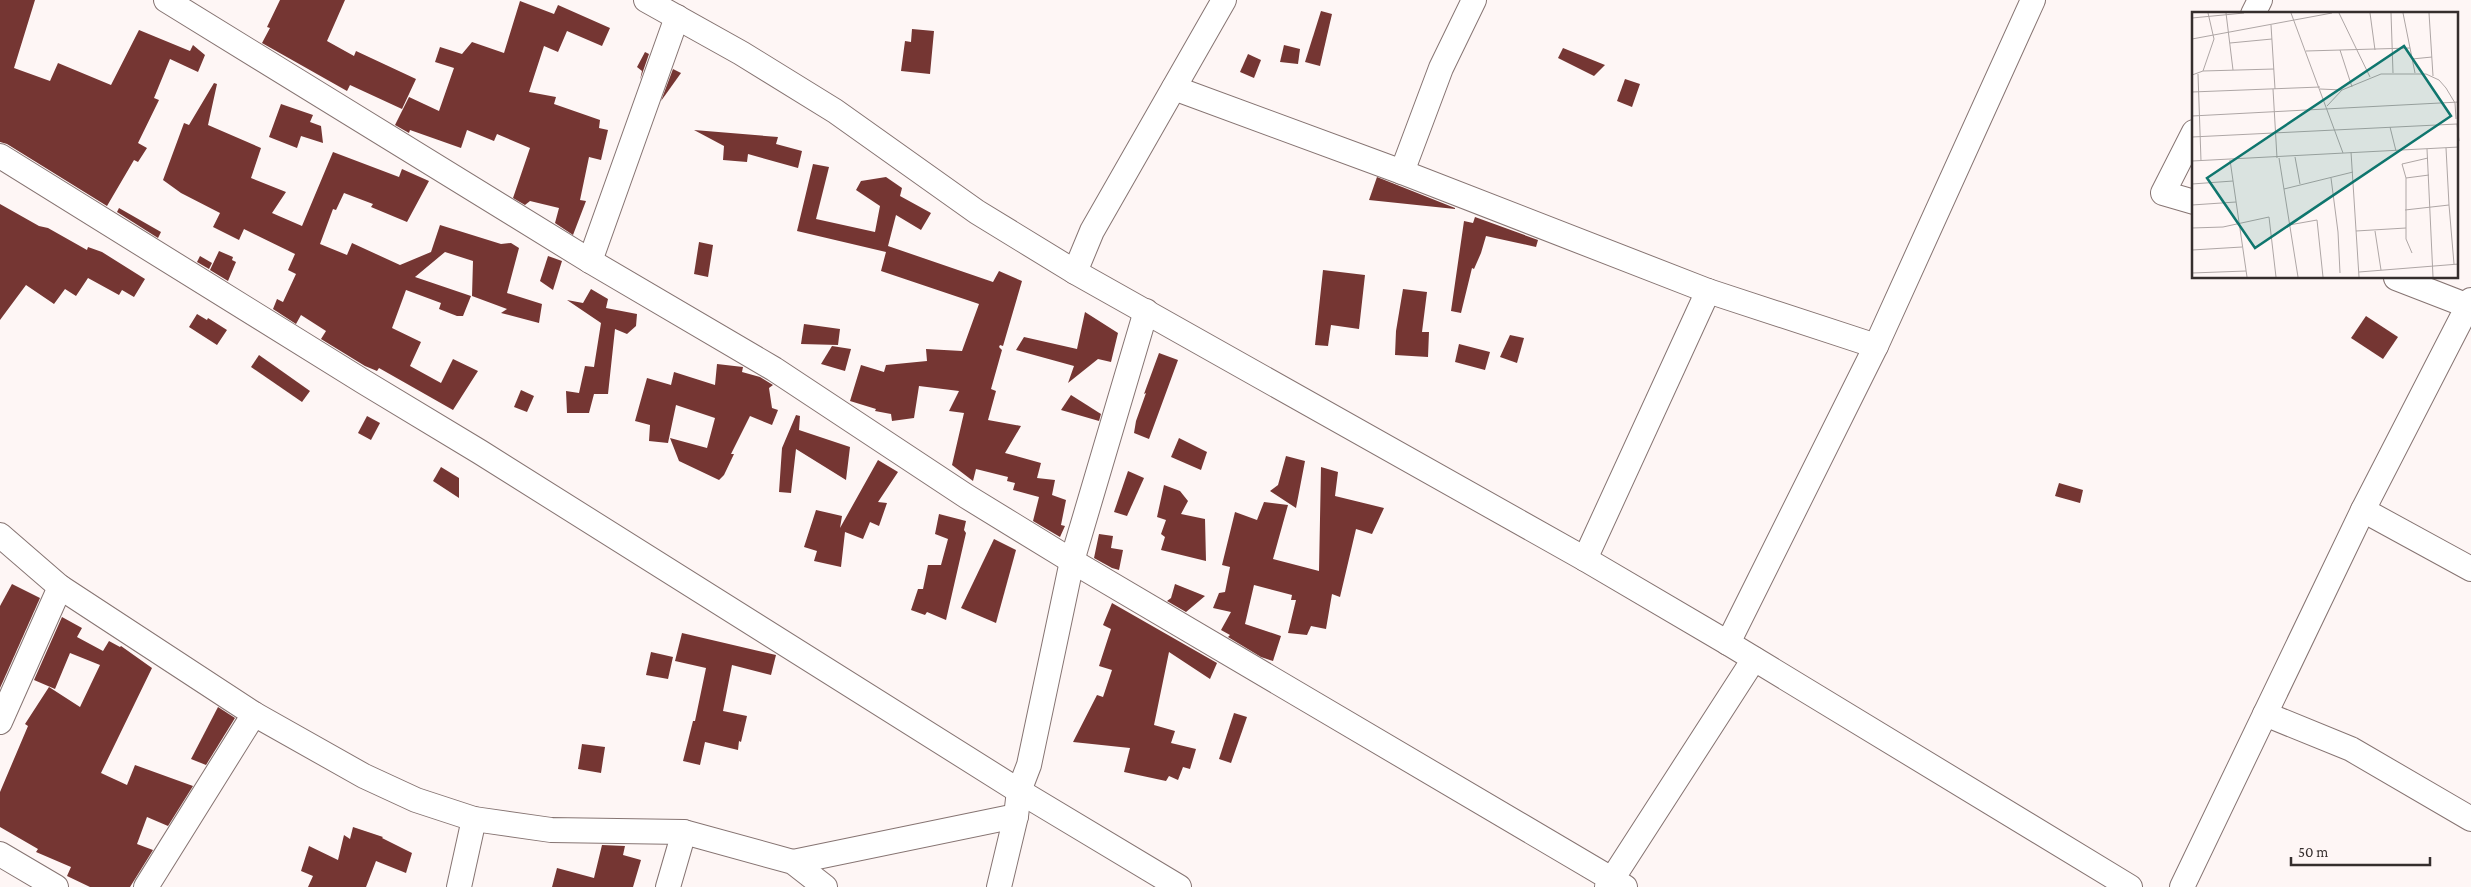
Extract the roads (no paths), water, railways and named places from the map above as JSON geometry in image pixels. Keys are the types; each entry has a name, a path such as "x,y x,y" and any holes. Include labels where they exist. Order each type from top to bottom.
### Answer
{"street":[{"path":"166,0 590,261 774,369 966,496 1072,562 1615,884 1754,659"},
{"path":"646,0 741,53 835,111 977,212 1075,272 1585,559 1728,643 2130,887"},
{"path":"1075,272 1092,231 1224,0"},
{"path":"1402,172 1441,68 1474,0"},
{"path":"2253,12 2260,0"},
{"path":"1728,643 1876,346 2029,2"},
{"path":"590,261 677,17"},
{"path":"1174,88 1402,172 1708,291 1876,346"},
{"path":"2192,136 2164,193 2192,201"},
{"path":"0,156 480,452 1019,791 1180,887"},
{"path":"2182,887 2363,510 2470,304 2399,279"},
{"path":"1585,559 1708,291"},
{"path":"999,887 1016,816 1019,791 1029,765 1072,562 1146,311"},
{"path":"2363,510 2471,569"},
{"path":"0,535 60,587 254,714 364,776 416,800 474,819 551,830 684,832 793,862 825,887"},
{"path":"1,718 60,587"},
{"path":"146,887 254,714"},
{"path":"2265,714 2351,749 2471,819"},
{"path":"793,862 1016,816"},
{"path":"459,887 474,819"},
{"path":"668,887 684,832"},
{"path":"0,854 56,887"}]}
